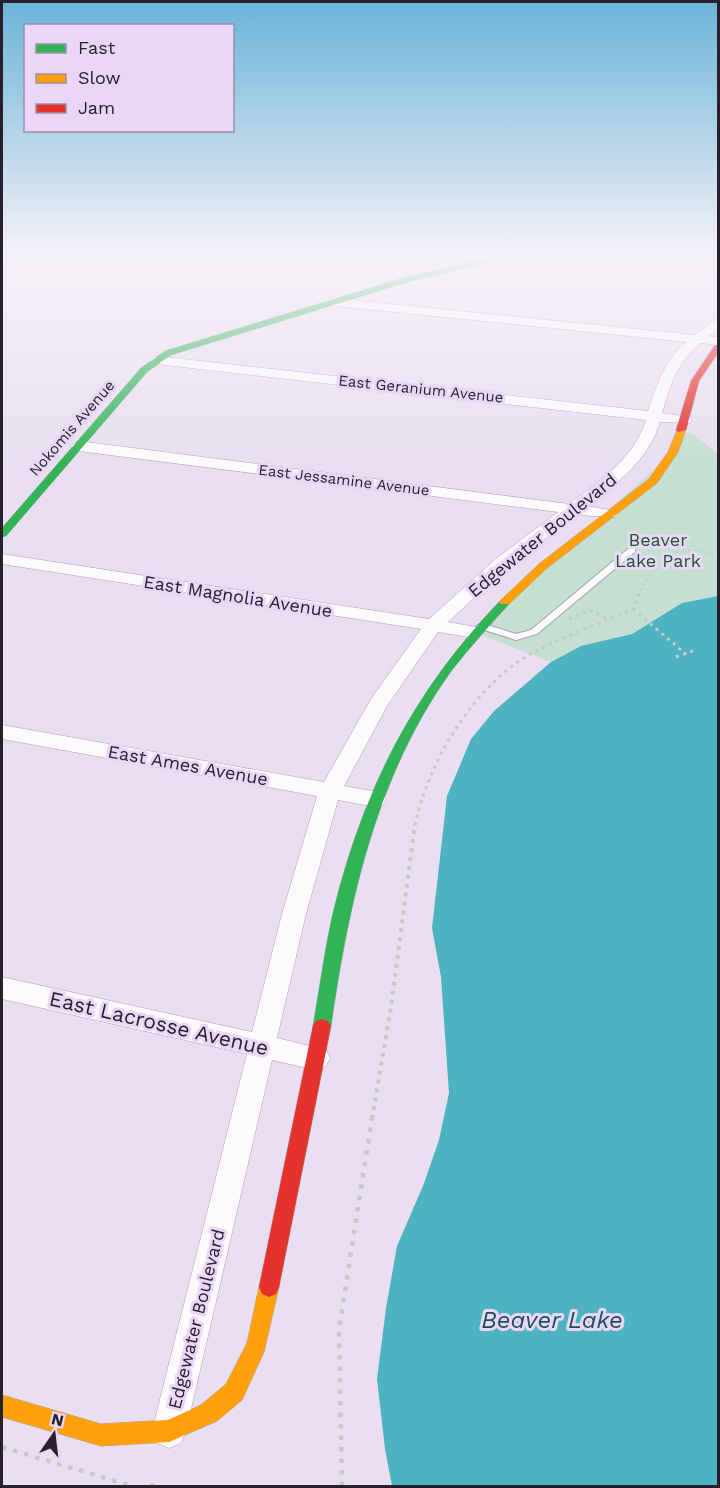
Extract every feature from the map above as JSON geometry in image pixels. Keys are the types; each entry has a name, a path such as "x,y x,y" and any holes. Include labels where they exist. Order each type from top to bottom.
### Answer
{"street":[{"name":"Nokomis Avenue","path":"2,534 156,360 183,346 259,323"},
{"path":"543,323 718,341"},
{"name":"Edgewater Boulevard","path":"169,1431 294,914 330,790 378,704 433,626 503,562 622,471 646,439 667,374 679,355 716,323"},
{"name":"Edgewater Boulevard","path":"169,1431 209,1413 234,1392 257,1345 316,1058 342,909 375,799 430,691 478,629 543,566 652,481 673,452 685,420 695,381 718,347"},
{"name":"East Geranium Avenue","path":"156,360 685,420"},
{"name":"East Jessamine Avenue","path":"78,446 609,514"},
{"name":"East Magnolia Avenue","path":"2,559 433,626 478,629"},
{"name":"East Ames Avenue","path":"2,732 375,799"},
{"name":"East Lacrosse Avenue","path":"2,988 316,1058"},
{"path":"2,1407 101,1436 169,1431"}],"lane":[{"path":"478,629 516,637 534,632 632,550"}],"path":[{"path":"633,609 633,604 656,565 672,550 694,549 718,555"},
{"path":"342,1486 339,1329 352,1231 391,1007 416,823 427,783 454,729 503,674 528,657 633,609"},
{"path":"633,609 686,654"},
{"path":"552,616 566,620 590,610 611,620"},
{"path":"676,657 695,650"},
{"path":"2,1447 132,1486"},
{"path":"150,1486 159,1484"}],"green space":[{"name":"Beaver Lake Park","path":"689,431 718,454 718,596 682,603 632,634 581,646 551,662 474,632 673,452"}],"water":[{"name":"Beaver Lake","path":"718,596 718,1486 392,1486 377,1379 386,1308 397,1246 423,1186 439,1140 449,1093 441,977 432,928 447,796 471,739 494,711 551,662 581,646 632,634 682,603"}],"traffic: fast":[{"path":"2,534 144,370 168,353 264,323"},
{"path":"322,1026 342,909 353,866 383,783 423,705 447,668 505,602"}],"traffic: slow":[{"path":"505,602 543,566 653,481 673,452 681,430"},
{"path":"2,1406 101,1435 169,1431 209,1413 234,1392 257,1345 269,1287"}],"traffic: jam":[{"path":"681,430 695,381 718,347"},
{"path":"269,1287 322,1026"}]}
